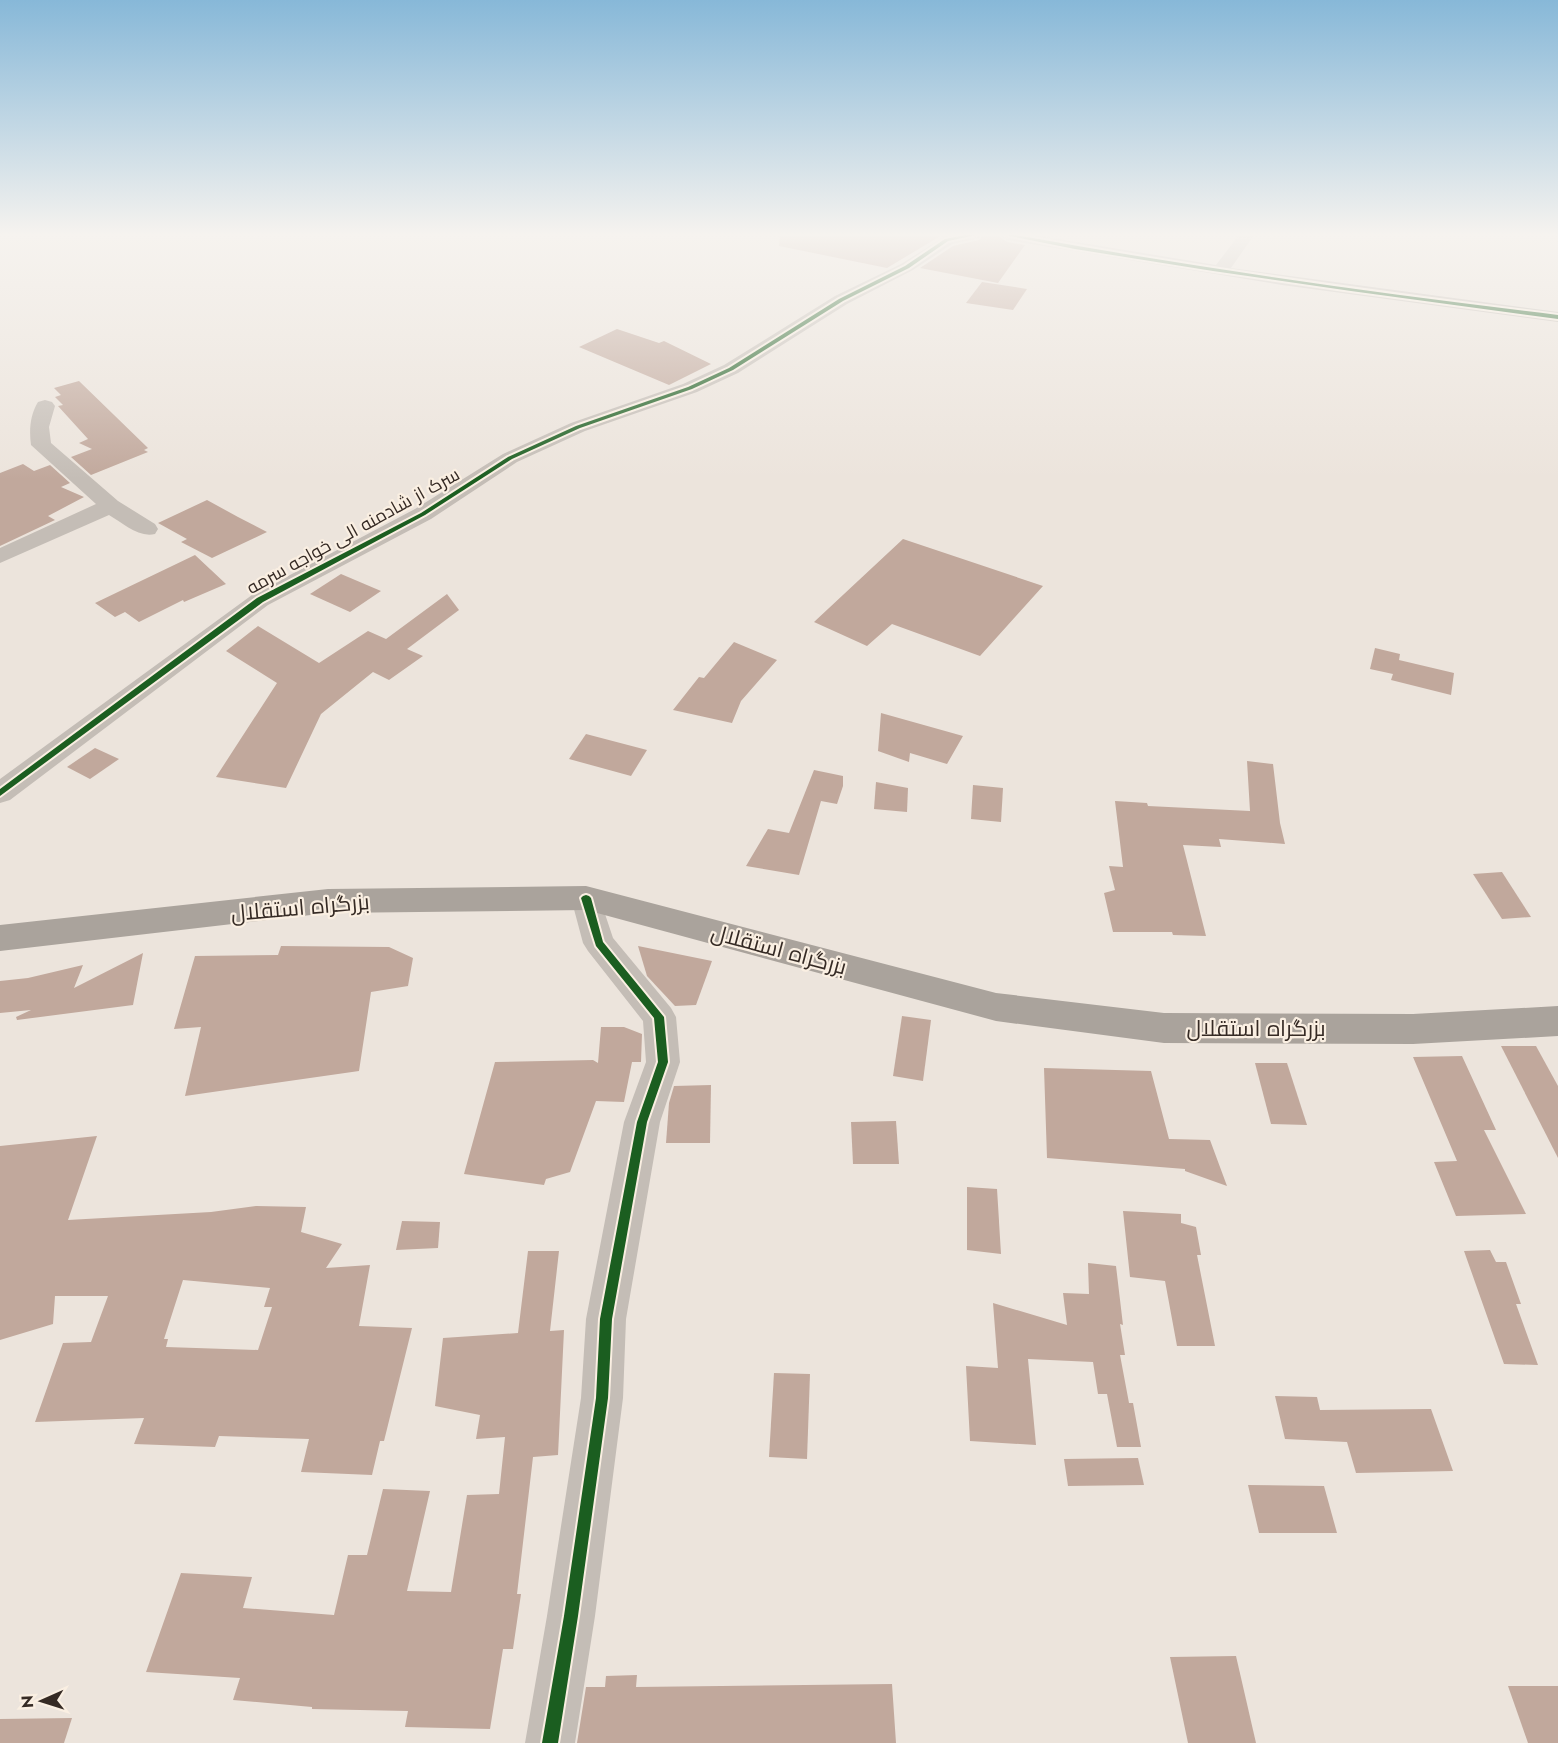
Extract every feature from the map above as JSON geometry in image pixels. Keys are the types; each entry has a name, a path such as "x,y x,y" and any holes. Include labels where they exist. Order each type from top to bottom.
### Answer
{"highway":[{"name":"بزرگراه استقلال","path":"0,938 328,901 586,898 996,1007 1164,1028 1413,1029 1558,1020"}],"street":[{"name":"سرک از شادمنه الی خواجه سرمه","path":"0,793 261,600 423,514 510,458 543,441 690,388 731,369 815,316"},
{"path":"45,406 39,427 41,445 110,506 147,529"},
{"path":"0,556 110,506"},
{"path":"550,1743 571,1616 600,1409 606,1319 642,1122 663,1062 659,1017 599,944 586,898"}],"building":[{"path":"617,329 659,343 664,341 711,364 669,385 579,347"},
{"path":"79,381 148,448 144,450 148,452 91,475 71,457 92,449 79,443 88,439 58,406 63,405 55,397 61,395 54,388"},
{"path":"23,464 34,471 50,465 70,483 61,487 84,497 48,516 55,520 0,546 0,473"},
{"path":"207,500 267,532 212,558 181,542 187,539 158,523"},
{"path":"903,539 1043,586 980,656 892,624 867,646 814,622"},
{"path":"195,555 226,584 184,602 183,600 139,622 125,612 115,617 95,603"},
{"path":"341,574 381,591 350,612 310,594"},
{"path":"447,594 459,610 407,649 423,656 389,680 373,672 321,714 286,788 216,777 277,683 226,651 258,626 319,663 368,631 386,639"},
{"path":"734,642 777,660 741,701 732,723 673,710 699,677 704,678"},
{"path":"1375,648 1400,654 1399,660 1454,673 1451,695 1391,680 1393,674 1370,669"},
{"path":"881,713 963,736 947,764 910,753 909,762 878,751"},
{"path":"586,734 647,750 631,776 569,759"},
{"path":"95,748 119,759 90,779 67,767"},
{"path":"1247,761 1273,764 1280,823 1285,844 1219,839 1221,847 1183,845 1206,936 1173,935 1172,932 1113,932 1104,893 1115,890 1109,866 1123,867 1115,801 1147,803 1148,806 1250,811"},
{"path":"814,770 843,776 843,786 837,804 821,801 799,875 746,866 768,829 789,833"},
{"path":"876,782 908,788 907,812 874,809"},
{"path":"973,785 1003,788 1001,822 971,819"},
{"path":"1502,872 1531,917 1502,919 1473,874"},
{"path":"281,946 389,947 413,958 408,986 371,992 359,1071 185,1096 201,1027 174,1029 195,956 278,955"},
{"path":"638,946 712,961 696,1005 675,1006 647,976"},
{"path":"143,953 133,1005 17,1020 16,1017 31,1010 0,1013 0,981 28,978 83,965 74,988"},
{"path":"902,1016 931,1020 923,1081 893,1076"},
{"path":"601,1027 624,1027 642,1034 641,1062 632,1062 624,1102 596,1101 570,1172 546,1179 544,1185 464,1174 495,1062 593,1060 598,1063"},
{"path":"1501,1046 1536,1046 1558,1086 1558,1158"},
{"path":"1462,1056 1496,1130 1484,1130 1526,1214 1456,1216 1434,1162 1457,1161 1413,1057"},
{"path":"1255,1063 1287,1063 1307,1125 1271,1124"},
{"path":"1044,1068 1151,1071 1169,1139 1210,1140 1227,1186 1185,1171 1185,1169 1047,1158"},
{"path":"711,1085 710,1143 666,1143 669,1103 674,1086"},
{"path":"896,1121 899,1164 853,1164 851,1122"},
{"path":"97,1136 68,1220 211,1212 256,1206 306,1207 301,1232 342,1244 326,1268 370,1265 359,1326 412,1328 384,1441 380,1441 372,1475 301,1472 309,1439 219,1436 215,1447 134,1444 144,1418 35,1422 63,1343 91,1342 108,1296 55,1296 53,1324 0,1340 0,1146","holes":["183,1280 270,1288 264,1307 272,1307 258,1350 166,1347 168,1339 164,1339"]},
{"path":"967,1187 997,1189 1001,1254 967,1250"},
{"path":"1123,1211 1181,1214 1181,1223 1196,1227 1201,1255 1197,1255 1215,1346 1177,1346 1165,1281 1130,1277"},
{"path":"402,1221 440,1222 438,1248 396,1250"},
{"path":"1490,1250 1496,1262 1506,1262 1521,1304 1516,1304 1538,1365 1504,1364 1464,1251"},
{"path":"528,1251 559,1251 550,1331 564,1330 558,1455 533,1457 517,1594 521,1594 513,1649 503,1649 490,1729 405,1727 408,1711 312,1709 312,1707 233,1700 240,1678 146,1672 181,1573 252,1577 243,1608 334,1615 348,1555 367,1555 383,1489 430,1491 407,1591 451,1592 467,1495 499,1494 505,1437 476,1439 480,1415 435,1406 443,1338 518,1333"},
{"path":"1088,1263 1116,1266 1123,1325 1120,1324 1125,1355 1120,1355 1129,1403 1133,1403 1141,1447 1117,1447 1107,1394 1098,1394 1093,1362 1028,1359 1036,1445 970,1441 966,1366 998,1368 993,1303 1067,1325 1063,1293 1089,1294"},
{"path":"774,1373 810,1374 807,1459 769,1457"},
{"path":"1275,1396 1317,1397 1320,1410 1431,1409 1453,1471 1356,1473 1347,1442 1285,1439"},
{"path":"1138,1458 1144,1485 1068,1486 1064,1459"},
{"path":"1248,1485 1324,1486 1337,1533 1259,1533"},
{"path":"1236,1656 1256,1743 1188,1743 1170,1657"},
{"path":"637,1675 636,1687 892,1684 896,1743 577,1743 586,1687 605,1687 606,1676"},
{"path":"1508,1686 1558,1686 1558,1743 1528,1743"},
{"path":"72,1718 64,1743 0,1743 0,1719"}],"cycle path":[{"path":"0,793 260,600 423,514 510,458 578,427 690,388 731,369 815,316"},
{"path":"1553,316 1558,317"},
{"path":"550,1743 571,1616 602,1398 606,1319 642,1122 663,1062 659,1017 599,943 586,898"}]}
